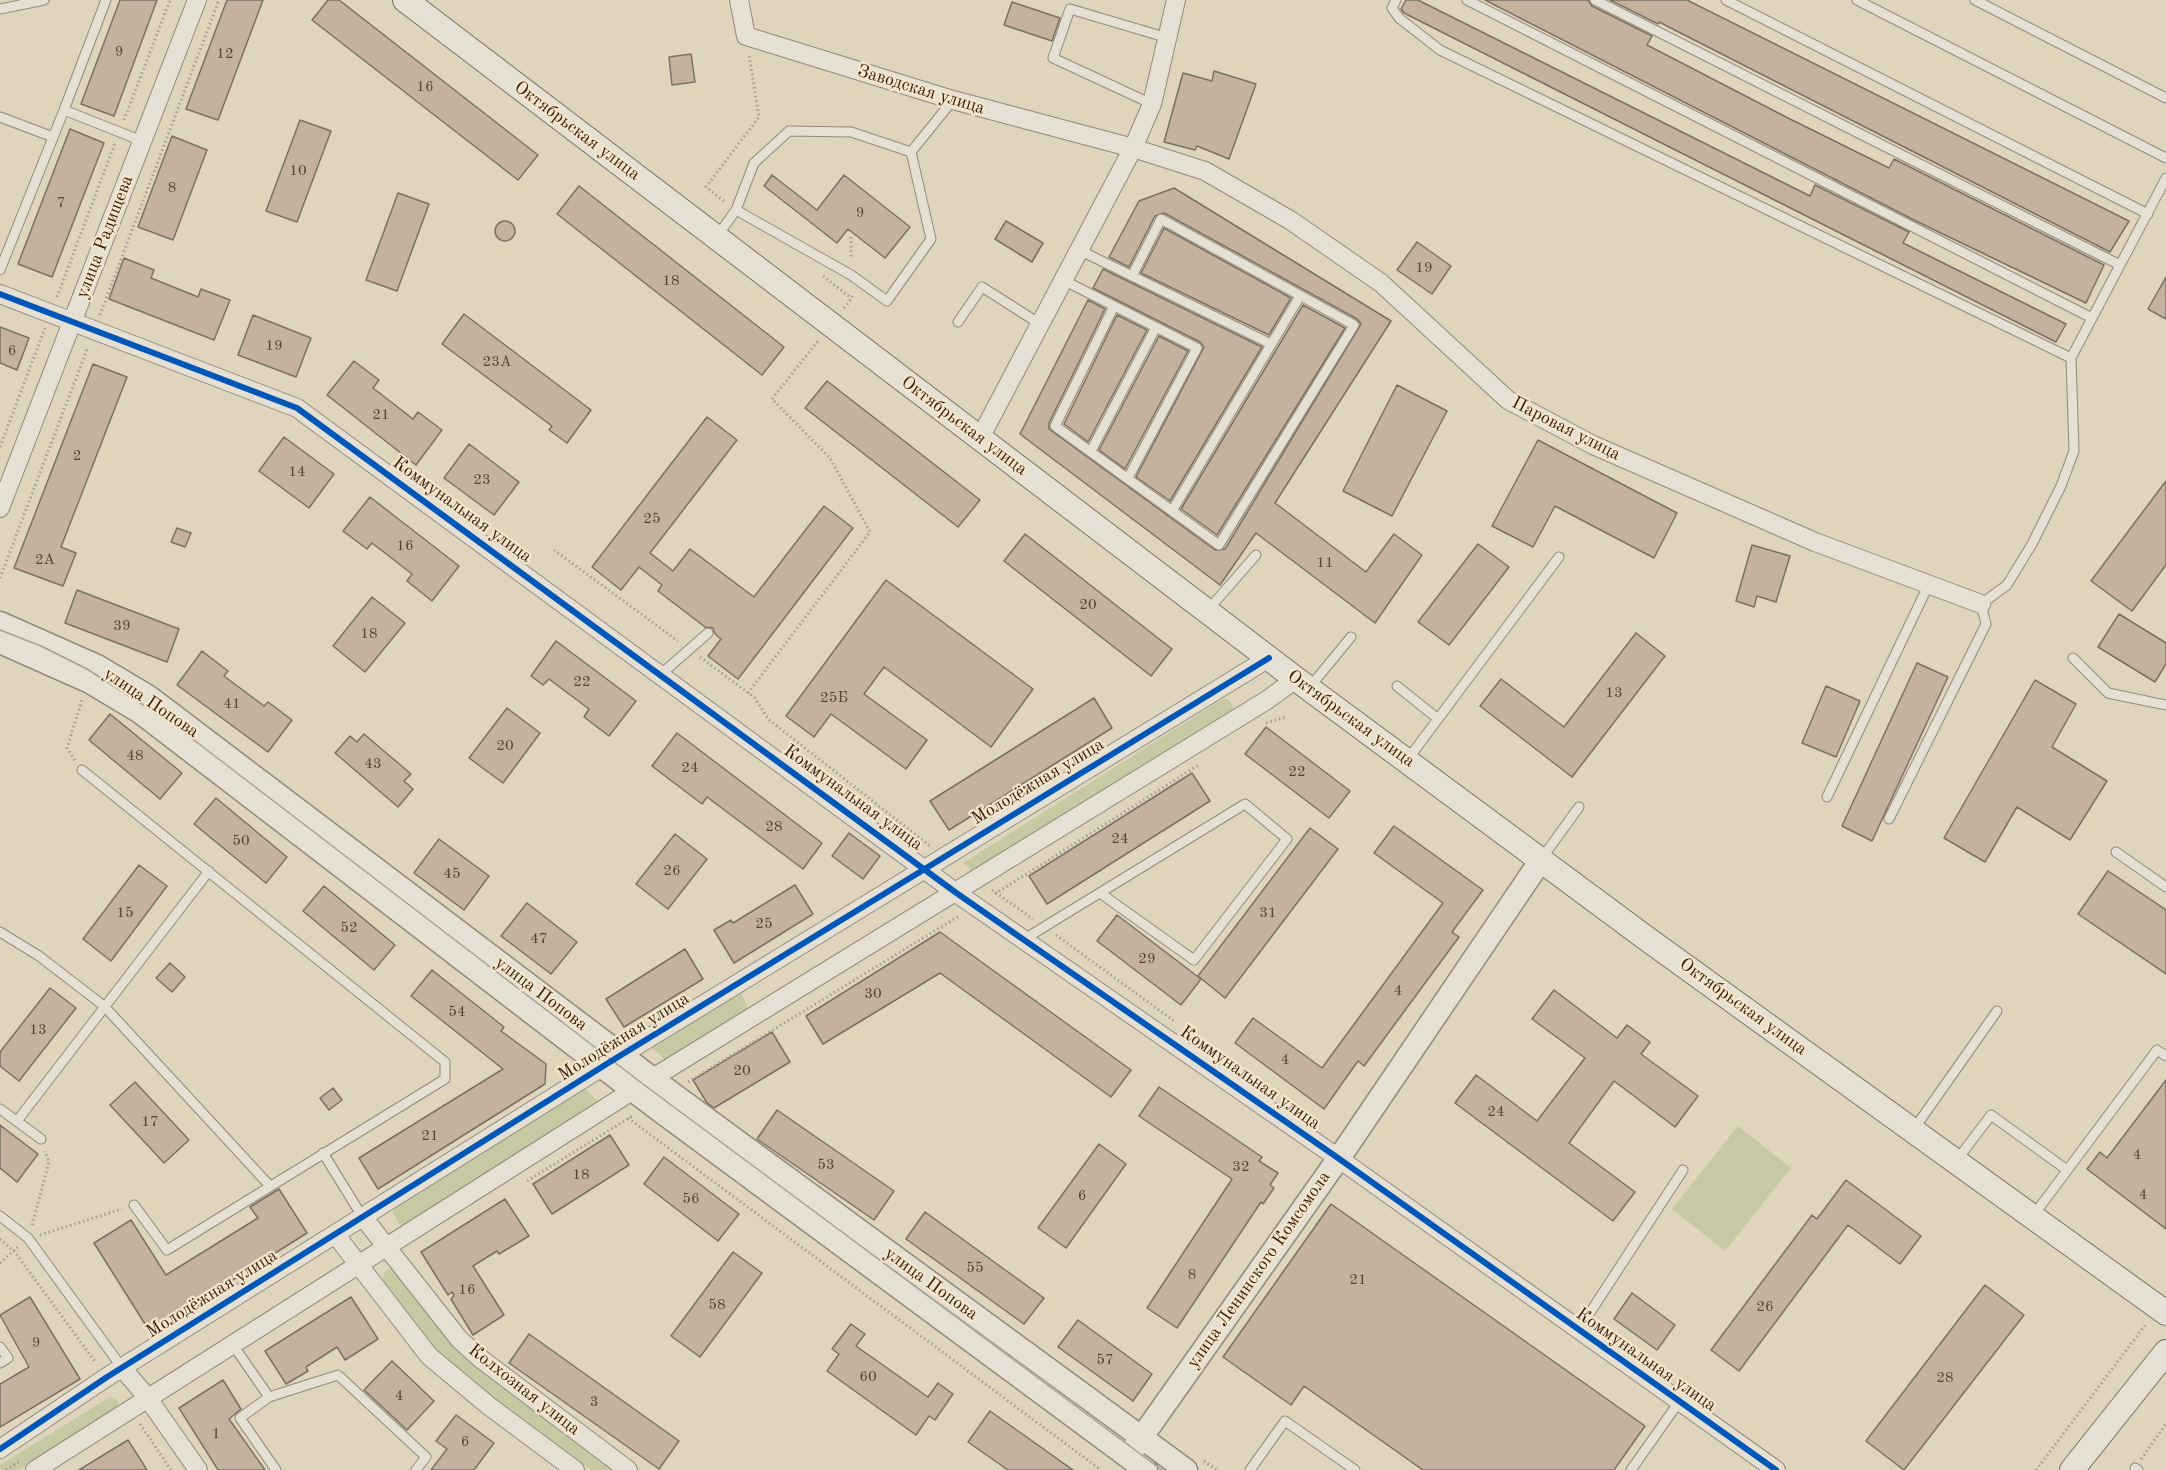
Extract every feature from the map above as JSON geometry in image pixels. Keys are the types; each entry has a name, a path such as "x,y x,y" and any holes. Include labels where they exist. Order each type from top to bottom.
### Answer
{"main road":[{"name":"Октябрьская улица","path":"405,0 1269,658 1541,860 2162,1310"},
{"path":"2072,1470 2166,1352"}],"street":[{"name":"улица Радищева","path":"0,508 197,0"},
{"name":"Заводская улица","path":"739,0 746,36 953,100 1133,148"},
{"path":"980,438 1133,148 1152,104 1176,0"},
{"name":"Паровая улица","path":"1133,148 1205,171 1290,220 1380,283 1508,400 1593,445 1815,542 1981,604"},
{"name":"Коммунальная улица","path":"0,294 297,408 975,907 1338,1158 1776,1470"},
{"name":"улица Попова","path":"0,623 97,666 149,697 612,1060 633,1090 658,1091 1131,1466"},
{"name":"улица Попова","path":"0,642 90,682 140,712 612,1060 1186,1470"},
{"name":"Молодёжная улица","path":"0,1449 115,1373 335,1234 360,1213 1269,658"},
{"path":"658,1091 955,892 1268,700 1303,683"},
{"name":"улица Ленинского Комсомола","path":"1131,1466 1141,1438 1338,1158 1541,860"},
{"path":"35,1470 633,1090"},
{"name":"Колхозная улица","path":"360,1213 385,1248 459,1339 481,1359 628,1470"},
{"name":"Колхозная улица","path":"335,1234 429,1356 489,1406 575,1470"},
{"path":"115,1373 147,1397 198,1470"}],"lane":[{"path":"0,9 44,0"},
{"path":"0,270 106,0"},
{"path":"1396,0 1392,8 1399,18 1440,50 2071,358"},
{"path":"1467,0 2092,318"},
{"path":"1595,0 2120,266"},
{"path":"1726,0 2148,214"},
{"path":"1857,0 2166,158"},
{"path":"1975,0 2166,98"},
{"path":"1152,104 1053,58 1070,9 1168,38"},
{"path":"911,152 953,100"},
{"path":"64,110 142,141"},
{"path":"0,117 53,137"},
{"path":"716,237 736,210 754,163 789,131 850,132 911,152"},
{"path":"736,210 851,275 887,301 931,239 911,152"},
{"path":"1889,819 1986,624 1981,604 2007,585 2032,544 2074,451 2071,358 2166,178"},
{"path":"1114,306 1054,426 1219,545 1353,325 1161,219 1133,274"},
{"path":"1079,250 1133,274 1271,344"},
{"path":"1063,280 1197,348 1128,478"},
{"path":"958,322 982,287 1040,324"},
{"path":"1172,510 1300,296"},
{"path":"1091,451 1155,327"},
{"path":"1208,611 1256,555"},
{"path":"1407,760 1559,557"},
{"path":"1827,797 1929,584"},
{"path":"660,675 708,633"},
{"path":"1303,683 1351,637"},
{"path":"2073,658 2108,693 2166,705"},
{"path":"1397,686 1438,719"},
{"path":"82,770 445,1062 445,1078 167,1250 134,1205"},
{"path":"1023,940 1245,804 1287,839 1194,960 1100,893"},
{"path":"1541,860 1579,807"},
{"path":"2116,852 2166,887"},
{"path":"17,1121 209,871"},
{"path":"0,932 39,956 104,1006 270,1186"},
{"path":"1914,1129 1997,1011"},
{"path":"2033,1216 2157,1050 2166,1056"},
{"path":"0,1108 41,1139"},
{"path":"1957,1160 1991,1116 2067,1170"},
{"path":"323,1153 360,1213"},
{"path":"1578,1331 1683,1170"},
{"path":"0,1216 28,1238 115,1373"},
{"path":"233,1345 269,1397"},
{"path":"0,1347 8,1359 0,1363"},
{"path":"276,1470 240,1418 269,1397 338,1375 426,1457 416,1470"},
{"path":"1631,1470 1679,1402"},
{"path":"1254,1468 1284,1420 1355,1470"}],"path":[{"path":"0,447 170,0"},
{"path":"0,578 219,0"},
{"path":"748,693 870,532 830,458 772,399 852,298 850,237"},
{"path":"554,550 755,698 768,719 896,817 944,857"},
{"path":"82,770 67,748 85,690"},
{"path":"1264,723 1286,717"},
{"path":"519,1186 658,1091 975,907 1205,761"},
{"path":"976,879 1177,1022"},
{"path":"28,1238 49,1162 41,1139"},
{"path":"0,1263 28,1238 134,1205"},
{"path":"0,1239 14,1251 115,1373"},
{"path":"2036,1470 2162,1310"},
{"path":"130,1410 171,1470"},
{"path":"2136,1469 2166,1424"}],"green space":[{"path":"1223,699 1228,699 1233,710 1226,718 974,872 963,863"},
{"path":"741,992 749,1011 668,1063 650,1046"},
{"path":"584,1088 601,1104 401,1227 393,1213 399,1202"},
{"path":"1738,1126 1791,1168 1725,1251 1672,1209"},
{"path":"389,1269 394,1270 618,1470 591,1470 472,1382 435,1347 383,1283 384,1273"},
{"path":"110,1397 118,1401 116,1410 19,1470 0,1470 0,1465"}],"building":[{"path":"120,0 157,0 114,116 81,104"},
{"path":"227,0 263,0 218,120 186,109"},
{"path":"328,0 339,0 538,155 518,180 312,20"},
{"path":"1406,0 1418,0 1810,196 1815,185 1909,232 1903,243 2066,324 2056,342 1404,13 1401,9"},
{"path":"1485,0 1588,0 1592,6 1652,36 1647,45 1786,117 1889,168 1894,159 2104,265 2086,303 1914,220"},
{"path":"1610,0 1687,0 2129,221 2110,252 1659,22 1658,24"},
{"path":"1012,2 1060,18 1052,41 1004,25"},
{"path":"691,54 695,82 672,85 669,57"},
{"path":"1214,71 1256,84 1229,159 1197,146 1195,150 1164,142 1183,73 1212,81"},
{"path":"300,120 331,131 297,222 266,211"},
{"path":"70,129 104,143 52,277 18,264"},
{"path":"172,136 207,150 173,240 138,227"},
{"path":"772,175 817,210 844,175 910,227 885,258 848,229 837,243 764,186"},
{"path":"579,186 784,347 762,375 557,214"},
{"path":"1174,188 1391,321 1275,503 1366,572 1394,534 1422,555 1375,623 1256,533 1220,585 1020,434 1088,300 1105,309 1049,423 1049,429 1215,550 1225,549 1361,324 1357,319 1164,213 1155,216 1129,267 1109,257 1139,201"},
{"path":"398,193 429,204 397,291 366,280"},
{"path":"501,221 509,221 515,227 515,235 509,241 501,241 495,235 495,227"},
{"path":"1006,221 1043,243 1032,262 995,239"},
{"path":"1164,228 1291,298 1269,335 1141,273"},
{"path":"1417,242 1451,266 1432,294 1397,270"},
{"path":"124,258 154,270 151,278 198,297 201,289 230,300 214,340 109,299"},
{"path":"1103,269 1262,347 1170,501 1136,477 1204,347 1200,342 1093,288"},
{"path":"2166,277 2166,319 2148,309"},
{"path":"1303,305 1345,328 1217,535 1181,509"},
{"path":"464,314 591,410 567,443 549,430 552,426 442,344"},
{"path":"253,315 311,338 296,377 238,355"},
{"path":"1117,315 1147,330 1088,442 1064,424"},
{"path":"0,327 29,338 17,370 0,363"},
{"path":"1159,336 1188,351 1125,469 1099,450"},
{"path":"354,361 379,380 373,388 413,419 418,412 442,430 416,465 327,395"},
{"path":"93,364 127,377 61,547 76,553 63,586 14,568"},
{"path":"827,381 980,500 958,527 805,408"},
{"path":"1397,385 1447,411 1392,516 1343,491"},
{"path":"707,417 737,440 650,553 673,571 690,549 754,597 824,506 853,528 738,679 708,656 721,639 715,634 713,628 705,627 658,591 662,585 639,567 621,590 592,567"},
{"path":"284,437 334,474 309,508 259,471"},
{"path":"1538,440 1677,513 1654,558 1555,506 1533,547 1492,526"},
{"path":"469,444 519,482 494,515 444,478"},
{"path":"2166,481 2166,565 2132,611 2091,581"},
{"path":"370,497 459,566 432,601 407,581 412,574 372,543 367,549 343,531"},
{"path":"177,528 191,533 185,547 171,542"},
{"path":"1025,534 1172,649 1151,676 1004,561"},
{"path":"1478,544 1509,567 1449,645 1418,622"},
{"path":"1752,545 1790,556 1776,602 1757,596 1754,607 1736,601"},
{"path":"886,580 1033,689 991,747 884,667 864,694 927,740 906,769 831,714 814,737 786,716"},
{"path":"77,590 179,629 167,662 65,623"},
{"path":"372,597 405,623 365,672 333,646"},
{"path":"2119,614 2166,643 2166,664 2155,682 2098,647"},
{"path":"1636,633 1665,656 1572,777 1480,706 1501,679 1564,727"},
{"path":"556,641 636,701 609,736 584,717 589,709 549,679 543,685 531,676"},
{"path":"202,651 228,671 224,676 264,706 268,702 292,720 268,752 177,685"},
{"path":"1917,663 1948,677 1872,841 1842,826"},
{"path":"2035,680 2076,704 2052,747 2107,781 2070,840 2017,807 1985,862 1944,838"},
{"path":"1826,686 1860,701 1836,757 1802,743"},
{"path":"1094,698 1112,728 949,830 930,801"},
{"path":"507,708 540,733 503,783 469,758"},
{"path":"110,714 182,773 160,799 89,740"},
{"path":"1266,727 1350,791 1329,818 1245,754"},
{"path":"677,733 822,843 803,869 707,797 702,804 652,766"},
{"path":"364,734 411,774 404,781 413,789 398,807 335,753 350,736 357,742"},
{"path":"1192,773 1210,801 1047,904 1029,876"},
{"path":"216,798 287,857 266,883 194,824"},
{"path":"1394,826 1483,890 1452,932 1459,937 1364,1066 1358,1061 1324,1109 1235,1043 1253,1018 1322,1068 1443,903 1374,853"},
{"path":"1310,828 1338,849 1225,998 1198,976"},
{"path":"849,833 880,856 863,879 832,856"},
{"path":"675,834 707,859 668,909 636,884"},
{"path":"439,839 489,876 464,910 414,873"},
{"path":"139,865 167,886 111,961 83,939"},
{"path":"2108,871 2166,910 2166,974 2078,914"},
{"path":"795,885 813,914 734,963 714,930 731,920 733,923"},
{"path":"324,886 395,945 374,970 303,911"},
{"path":"527,903 577,942 551,974 501,936"},
{"path":"1117,915 1201,979 1181,1005 1097,941"},
{"path":"940,932 1131,1070 1111,1097 940,973 823,1044 806,1016"},
{"path":"685,949 703,979 624,1027 606,999"},
{"path":"170,963 185,977 172,992 156,978"},
{"path":"432,970 504,1027 501,1031 546,1064 545,1084 378,1189 359,1158 503,1069 411,996"},
{"path":"50,988 76,1008 19,1081 0,1066 0,1052"},
{"path":"1554,990 1617,1038 1627,1025 1650,1042 1641,1054 1698,1096 1675,1127 1614,1081 1569,1143 1635,1192 1613,1221 1455,1103 1476,1075 1537,1121 1585,1058 1532,1019"},
{"path":"772,1032 790,1062 714,1108 707,1103 693,1080"},
{"path":"2166,1080 2166,1229 2087,1169 2100,1152 2107,1158"},
{"path":"135,1082 189,1140 164,1163 110,1105"},
{"path":"1159,1087 1262,1157 1259,1161 1278,1173 1270,1185 1274,1188 1263,1204 1261,1202 1177,1328 1147,1308 1232,1179 1139,1116"},
{"path":"333,1088 342,1100 329,1110 320,1098"},
{"path":"777,1110 894,1191 874,1220 757,1139"},
{"path":"0,1125 38,1154 17,1182 0,1168"},
{"path":"610,1135 629,1165 552,1214 533,1184"},
{"path":"1099,1144 1126,1164 1066,1248 1038,1228"},
{"path":"664,1157 739,1214 718,1241 644,1184"},
{"path":"1846,1180 1921,1236 1900,1264 1848,1225 1739,1371 1711,1350 1812,1215 1817,1219"},
{"path":"279,1189 307,1233 150,1332 94,1243 131,1220 166,1275 258,1218 250,1207"},
{"path":"505,1199 529,1236 499,1254 497,1251 473,1266 504,1315 473,1335 451,1299 454,1295 452,1292 448,1295 421,1252"},
{"path":"1331,1204 1645,1426 1614,1470 1423,1470 1304,1386 1291,1405 1223,1357"},
{"path":"925,1212 1044,1298 1024,1324 906,1239"},
{"path":"733,1252 762,1273 700,1357 671,1336"},
{"path":"1985,1285 2024,1315 1904,1470 1866,1441"},
{"path":"1632,1293 1675,1325 1657,1350 1614,1319"},
{"path":"30,1297 80,1379 0,1427 0,1384 29,1367 0,1315"},
{"path":"351,1297 378,1339 345,1360 337,1347 306,1367 308,1371 286,1384 265,1351"},
{"path":"1078,1320 1152,1374 1133,1401 1058,1347"},
{"path":"851,1324 865,1334 856,1346 928,1397 938,1383 953,1394 935,1420 929,1416 916,1435 827,1371 839,1354 832,1349"},
{"path":"529,1334 679,1441 659,1469 509,1363"},
{"path":"392,1361 434,1401 407,1430 364,1390"},
{"path":"223,1380 241,1409 229,1419 265,1470 218,1470 179,1408"},
{"path":"990,1411 1073,1470 1008,1470 968,1442"},
{"path":"456,1415 494,1443 474,1470 431,1470 447,1449 436,1441"},
{"path":"128,1440 147,1470 79,1470"}],"tram line":[{"path":"0,630 41,646 87,669 173,724 643,1084 1162,1470"}],"cycle path":[{"path":"0,294 297,408 955,892 1338,1158 1776,1470"},
{"path":"0,1449 107,1377 613,1060 1269,658"}]}
